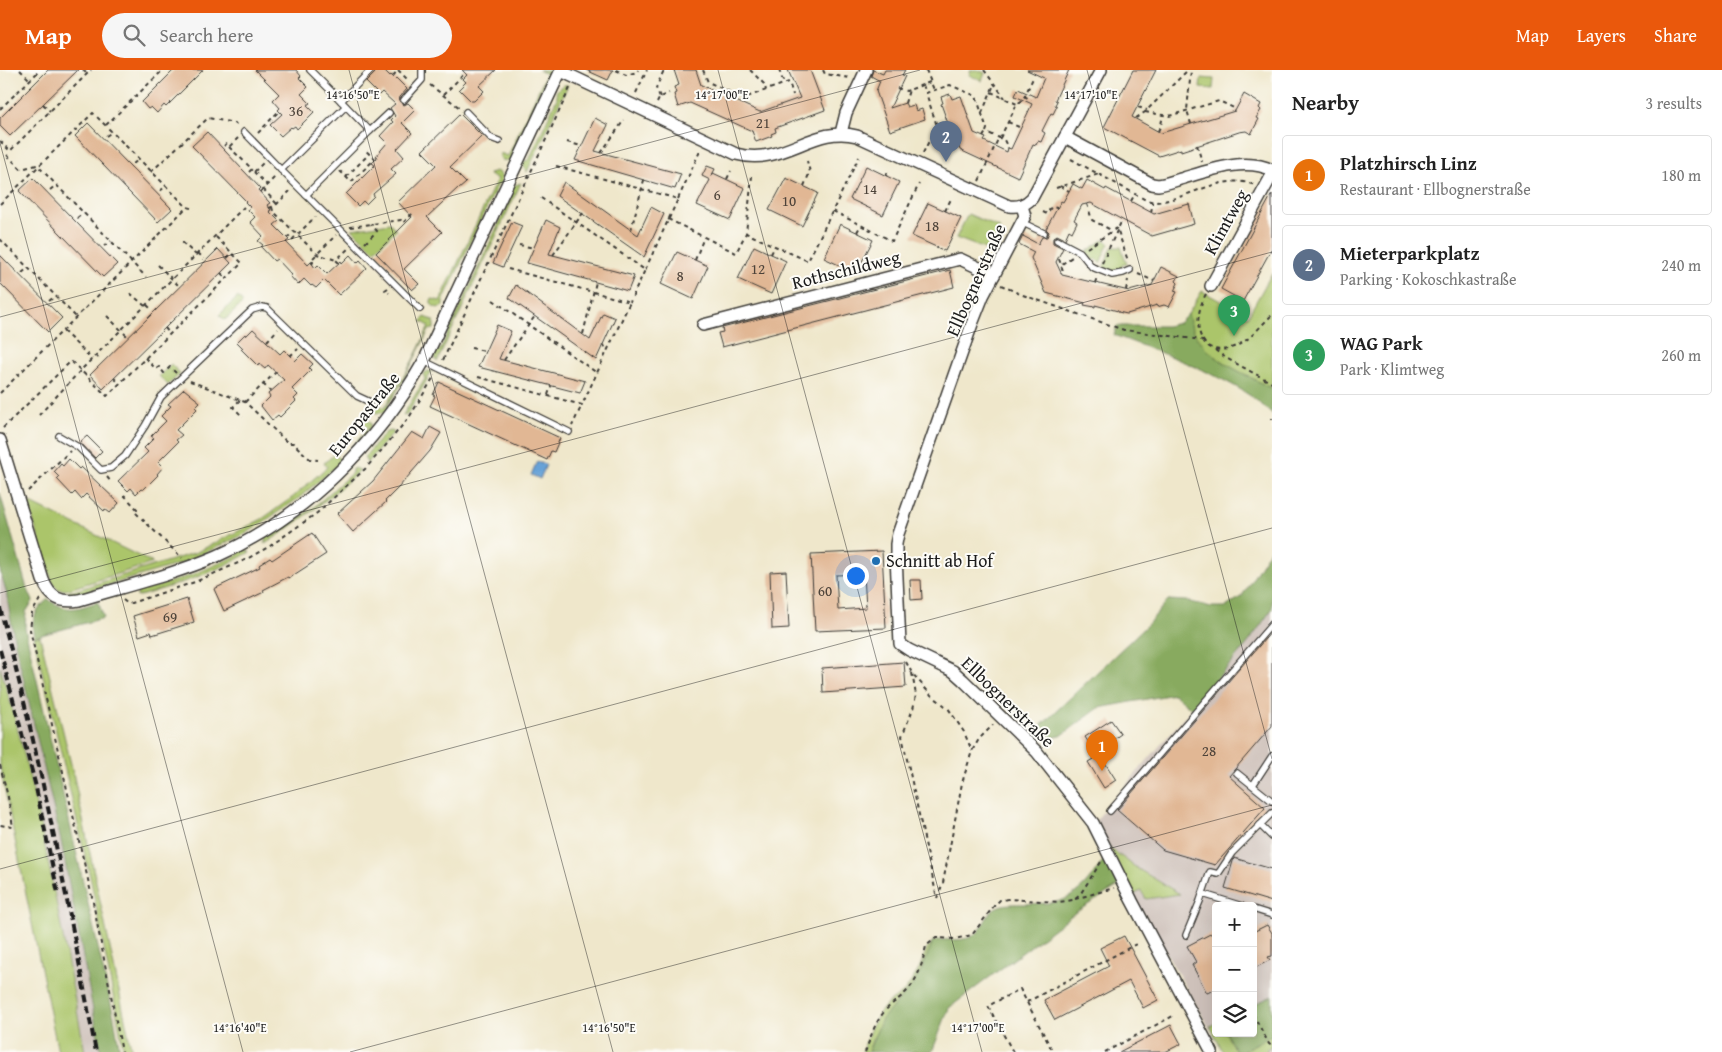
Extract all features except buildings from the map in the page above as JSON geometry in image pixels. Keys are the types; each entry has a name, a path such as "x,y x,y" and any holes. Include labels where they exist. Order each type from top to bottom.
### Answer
{"street":[{"path":"561,70 736,154 756,158 779,153 829,134 841,133 857,136 1009,206 1022,206 1032,198 1101,70"},
{"name":"Europastraße","path":"45,585 53,596 62,600 79,600 186,567 215,556 252,538 290,514 318,491 364,446 409,388 424,361 561,70"},
{"path":"841,133 846,113 864,75"},
{"path":"1065,137 1152,184 1162,184 1204,171 1236,166 1254,165 1272,170"},
{"name":"Klimtweg","path":"1211,286 1272,175"},
{"name":"Ellbognerstraße","path":"1022,206 1024,216 1022,222 992,278 972,324 898,534 896,556 900,644 953,672 1002,717 1037,752 1093,823 1212,1052"},
{"name":"Rothschildweg","path":"703,324 960,259 992,278"},
{"path":"0,440 45,585"}],"lane":[{"path":"310,70 370,131"},
{"path":"341,101 371,70"},
{"path":"404,100 422,80 422,70"},
{"path":"281,170 346,106"},
{"path":"466,112 491,138 499,141"},
{"path":"306,195 389,113"},
{"path":"244,132 420,309"},
{"path":"1022,222 1044,234"},
{"path":"1057,240 1080,252 1092,267 1112,275 1123,274 1130,270"},
{"path":"59,436 75,445 101,470 111,468 125,456 161,397 252,310 262,306 267,308 357,396 370,402"},
{"path":"424,361 569,432"},
{"path":"1110,811 1272,624"},
{"path":"1253,785 1272,756"},
{"path":"1237,773 1272,800"},
{"path":"1186,935 1210,872 1218,874 1232,853 1272,813"},
{"path":"1260,825 1272,837"},
{"path":"1203,894 1229,902"},
{"path":"1257,910 1272,915"}],"path":[{"path":"20,70 31,81"},
{"path":"0,109 31,81 40,70"},
{"path":"83,70 87,74"},
{"path":"0,141 10,151 91,70"},
{"path":"106,125 163,70"},
{"path":"393,76 398,70 415,87"},
{"path":"616,70 626,75 638,70"},
{"path":"634,98 647,70"},
{"path":"660,97 656,88 664,70"},
{"path":"703,70 708,82 744,98 789,82 793,95"},
{"path":"750,70 764,84 766,90"},
{"path":"779,70 784,84"},
{"path":"823,70 825,74 864,75"},
{"path":"928,70 930,82 934,90"},
{"path":"984,70 1005,98"},
{"path":"1190,70 1186,110 1190,124"},
{"path":"1136,118 1190,70"},
{"path":"443,95 463,75 465,76"},
{"path":"978,183 1016,104 1023,100 1033,78"},
{"path":"422,80 466,112"},
{"path":"152,81 155,85"},
{"path":"898,88 906,91 930,82"},
{"path":"408,420 439,368 572,85"},
{"path":"922,156 936,127 923,85"},
{"path":"926,93 950,85 976,96 987,129 983,137"},
{"path":"982,113 993,88"},
{"path":"905,103 909,90"},
{"path":"991,92 1016,104"},
{"path":"655,108 660,97 669,93"},
{"path":"1024,96 1032,100"},
{"path":"1138,107 1146,111 1170,116 1219,101 1236,109"},
{"path":"43,104 50,111"},
{"path":"251,140 279,112"},
{"path":"0,204 93,113 187,207 192,208"},
{"path":"1158,131 1163,115"},
{"path":"152,172 208,118 235,123 244,132 229,147"},
{"path":"601,153 624,120"},
{"path":"1008,122 1018,127"},
{"path":"106,136 112,132"},
{"path":"986,132 1004,140 1008,148"},
{"path":"569,432 706,139"},
{"path":"567,142 581,146"},
{"path":"335,166 351,182 375,159 358,143"},
{"path":"224,146 226,144 250,171 254,172 267,185"},
{"path":"1197,145 1204,171"},
{"path":"346,177 370,154"},
{"path":"7,155 21,169 37,165 146,277"},
{"path":"746,233 808,261 860,157"},
{"path":"254,172 269,158"},
{"path":"133,164 139,159"},
{"path":"804,186 810,172 807,162"},
{"path":"556,166 678,199"},
{"path":"260,192 281,170"},
{"path":"886,176 888,170"},
{"path":"726,179 731,171"},
{"path":"1056,188 1099,174"},
{"path":"668,219 736,252 746,233 752,176"},
{"path":"632,230 644,180"},
{"path":"833,211 892,241 919,184"},
{"path":"50,190 56,185"},
{"path":"296,185 271,208 317,254 336,260 339,263"},
{"path":"160,191 166,186"},
{"path":"1060,186 1069,191"},
{"path":"263,189 277,204"},
{"path":"1131,202 1135,194"},
{"path":"541,198 644,270"},
{"path":"945,211 951,198"},
{"path":"1151,212 1153,202"},
{"path":"39,415 80,370 247,204"},
{"path":"1087,204 1092,220 1110,229 1112,232"},
{"path":"0,393 187,207"},
{"path":"1043,212 1047,214 1051,207 1057,208"},
{"path":"287,238 289,236 292,240 322,211"},
{"path":"312,264 311,260 340,229 401,220 403,223 414,212"},
{"path":"77,218 84,213"},
{"path":"553,255 583,213"},
{"path":"1095,283 1122,220"},
{"path":"359,248 378,231 371,224"},
{"path":"857,232 861,225"},
{"path":"1062,264 1117,228"},
{"path":"1117,228 1130,270 1126,290"},
{"path":"3,428 71,360 107,396 242,263 215,236"},
{"path":"695,260 704,237"},
{"path":"0,240 76,318"},
{"path":"104,246 111,241"},
{"path":"182,242 204,259"},
{"path":"336,260 354,243"},
{"path":"651,243 656,246"},
{"path":"519,245 534,248"},
{"path":"772,254 775,246"},
{"path":"227,258 232,253"},
{"path":"1059,258 1063,272"},
{"path":"158,265 178,285"},
{"path":"22,273 28,268"},
{"path":"508,269 630,302"},
{"path":"1130,270 1154,281"},
{"path":"221,273 226,278"},
{"path":"992,278 1020,294 1124,330 1202,340"},
{"path":"583,334 596,282"},
{"path":"1211,286 1198,310 1198,330 1202,340 1226,358 1272,384"},
{"path":"130,293 152,310"},
{"path":"49,301 55,296"},
{"path":"493,300 597,373"},
{"path":"1215,350 1228,349 1241,344 1272,315"},
{"path":"107,316 127,336"},
{"path":"504,360 535,316"},
{"path":"266,341 283,324"},
{"path":"165,328 170,334"},
{"path":"63,331 92,359"},
{"path":"602,345 608,348"},
{"path":"470,348 485,351"},
{"path":"95,355 101,361"},
{"path":"145,358 156,369 158,367 164,373 170,367 181,378 245,402 288,443 293,443 310,459 318,460"},
{"path":"245,402 277,371"},
{"path":"477,377 582,405"},
{"path":"114,378 120,384"},
{"path":"263,384 271,392"},
{"path":"548,396 550,386"},
{"path":"240,400 233,407 243,417"},
{"path":"24,496 75,445"},
{"path":"108,478 112,483"},
{"path":"124,495 137,509 135,512 180,556 186,567"},
{"path":"45,585 32,614 30,630 94,907 122,1052"},
{"path":"972,751 964,732 948,708 931,695 912,673 916,695 913,709 902,736 938,898 943,883 962,783 972,751 979,739 1002,717"},
{"path":"0,765 14,827 0,825"},
{"path":"1073,900 1081,893 1107,852"},
{"path":"865,1052 881,1016 907,990 921,968 926,946 936,938 955,939 972,935 1000,900 1059,902 1073,900 1124,885"},
{"path":"1026,1002 1138,943"},
{"path":"1012,1052 988,1006 1020,989 1053,1052"},
{"path":"1105,1052 1175,1015"},
{"path":"1257,1022 1269,1044 1272,1046"}],"shaded area":[{"path":"0,570 61,841 101,1052 85,1052 56,899 16,718 0,667"},
{"path":"1272,609 1272,1052 1223,1052 1214,1037 1257,1037 1257,902 1212,902 1212,1033 1133,895 1096,820 1248,643"}],"green space":[{"path":"539,70 553,71 548,74 512,153 513,158 509,161 502,160 500,153 508,156 546,74"},
{"path":"971,70 985,73 982,81 969,75"},
{"path":"1201,78 1214,79 1213,89 1200,88"},
{"path":"564,85 568,85 527,172 523,165 524,161 529,160 557,98 556,92"},
{"path":"495,171 501,175 501,183 498,184 443,301 443,306 440,308 435,307 431,304 431,300 440,301 497,179 489,175"},
{"path":"521,183 437,362 434,351 440,350 511,197 512,186"},
{"path":"968,214 1000,228 990,251 956,238"},
{"path":"390,223 396,230 374,251 352,229"},
{"path":"1105,239 1109,243 1100,263 1096,259 1093,262 1086,252"},
{"path":"1112,247 1121,247 1127,264 1122,265 1122,269 1113,272 1104,269"},
{"path":"1272,273 1272,389 1228,366 1209,351 1194,332 1188,314 1202,291 1248,316"},
{"path":"238,297 243,303 225,320 219,315"},
{"path":"1188,314 1194,332 1209,351 1218,359 1272,389 1272,415 1259,402 1242,390 1221,379 1199,368 1114,335 1117,326 1167,326 1179,323"},
{"path":"425,317 433,320 434,329 429,330 402,383 388,405 389,410 384,413 376,413 375,404 384,408 414,358 429,326 421,321"},
{"path":"171,364 180,374 168,385 159,376"},
{"path":"432,371 407,415 403,415 425,379 423,374"},
{"path":"365,419 371,423 371,427 339,464 299,498 247,533 183,563 75,595 64,594 197,552 262,519 293,497 327,467 324,463 334,454 341,460 368,428 362,422"},
{"path":"386,432 394,432 367,463 364,457"},
{"path":"352,469 360,470 302,518 265,544 266,537 269,534 274,535 313,508 352,473"},
{"path":"0,493 26,585 33,601 26,612 25,628 114,1017 120,1052 101,1052 61,841 0,570"},
{"path":"27,501 153,563 66,590 58,589 52,582"},
{"path":"1272,547 1272,609 1248,643 1192,709 1174,694 1099,708 1061,736 1044,739 1029,737 1149,623 1168,600 1187,601 1211,607 1226,607 1242,596"},
{"path":"245,549 250,552 223,566 181,583 137,597 137,591 142,587 146,590 192,575 238,555 240,550"},
{"path":"48,599 55,604 68,608 78,608 98,602 104,618 34,637 33,625 35,616"},
{"path":"40,636 72,768 132,1052 124,1052 91,881 34,637"},
{"path":"0,667 14,714 37,810 85,1052 58,1052 0,766"},
{"path":"1110,848 1138,869 1180,894 1146,899 1141,891 1133,895"},
{"path":"1106,857 1120,885 1076,912 949,1008 932,1052 868,1052 882,1019 912,986 922,969 933,941 971,937 979,931 992,910 998,906 1052,903 1064,899 1085,884"},
{"path":"933,941 922,969 912,986 893,1006 873,1038 868,1052 862,1052 871,1027 881,1011 887,1004 905,991 918,971 927,948"},
{"path":"1272,996 1272,1035 1240,1052 1236,1052 1228,1037 1257,1037 1257,1003"},
{"path":"1272,1035 1272,1046 1266,1049 1268,1052 1240,1052"},
{"path":"1216,1037 1228,1037 1236,1052 1223,1052"}],"water":[{"path":"537,461 546,465 540,479 531,475"}],"railway":[{"path":"0,608 41,774 96,1052"},
{"path":"0,650 35,783 58,893"}],"place":[{"name":"Mieterparkplatz","path":"946,162"},
{"name":"WAG Park","path":"1234,336"},
{"name":"Schnitt ab Hof","path":"876,561"},
{"name":"Platzhirsch Linz","path":"1102,771"}]}
